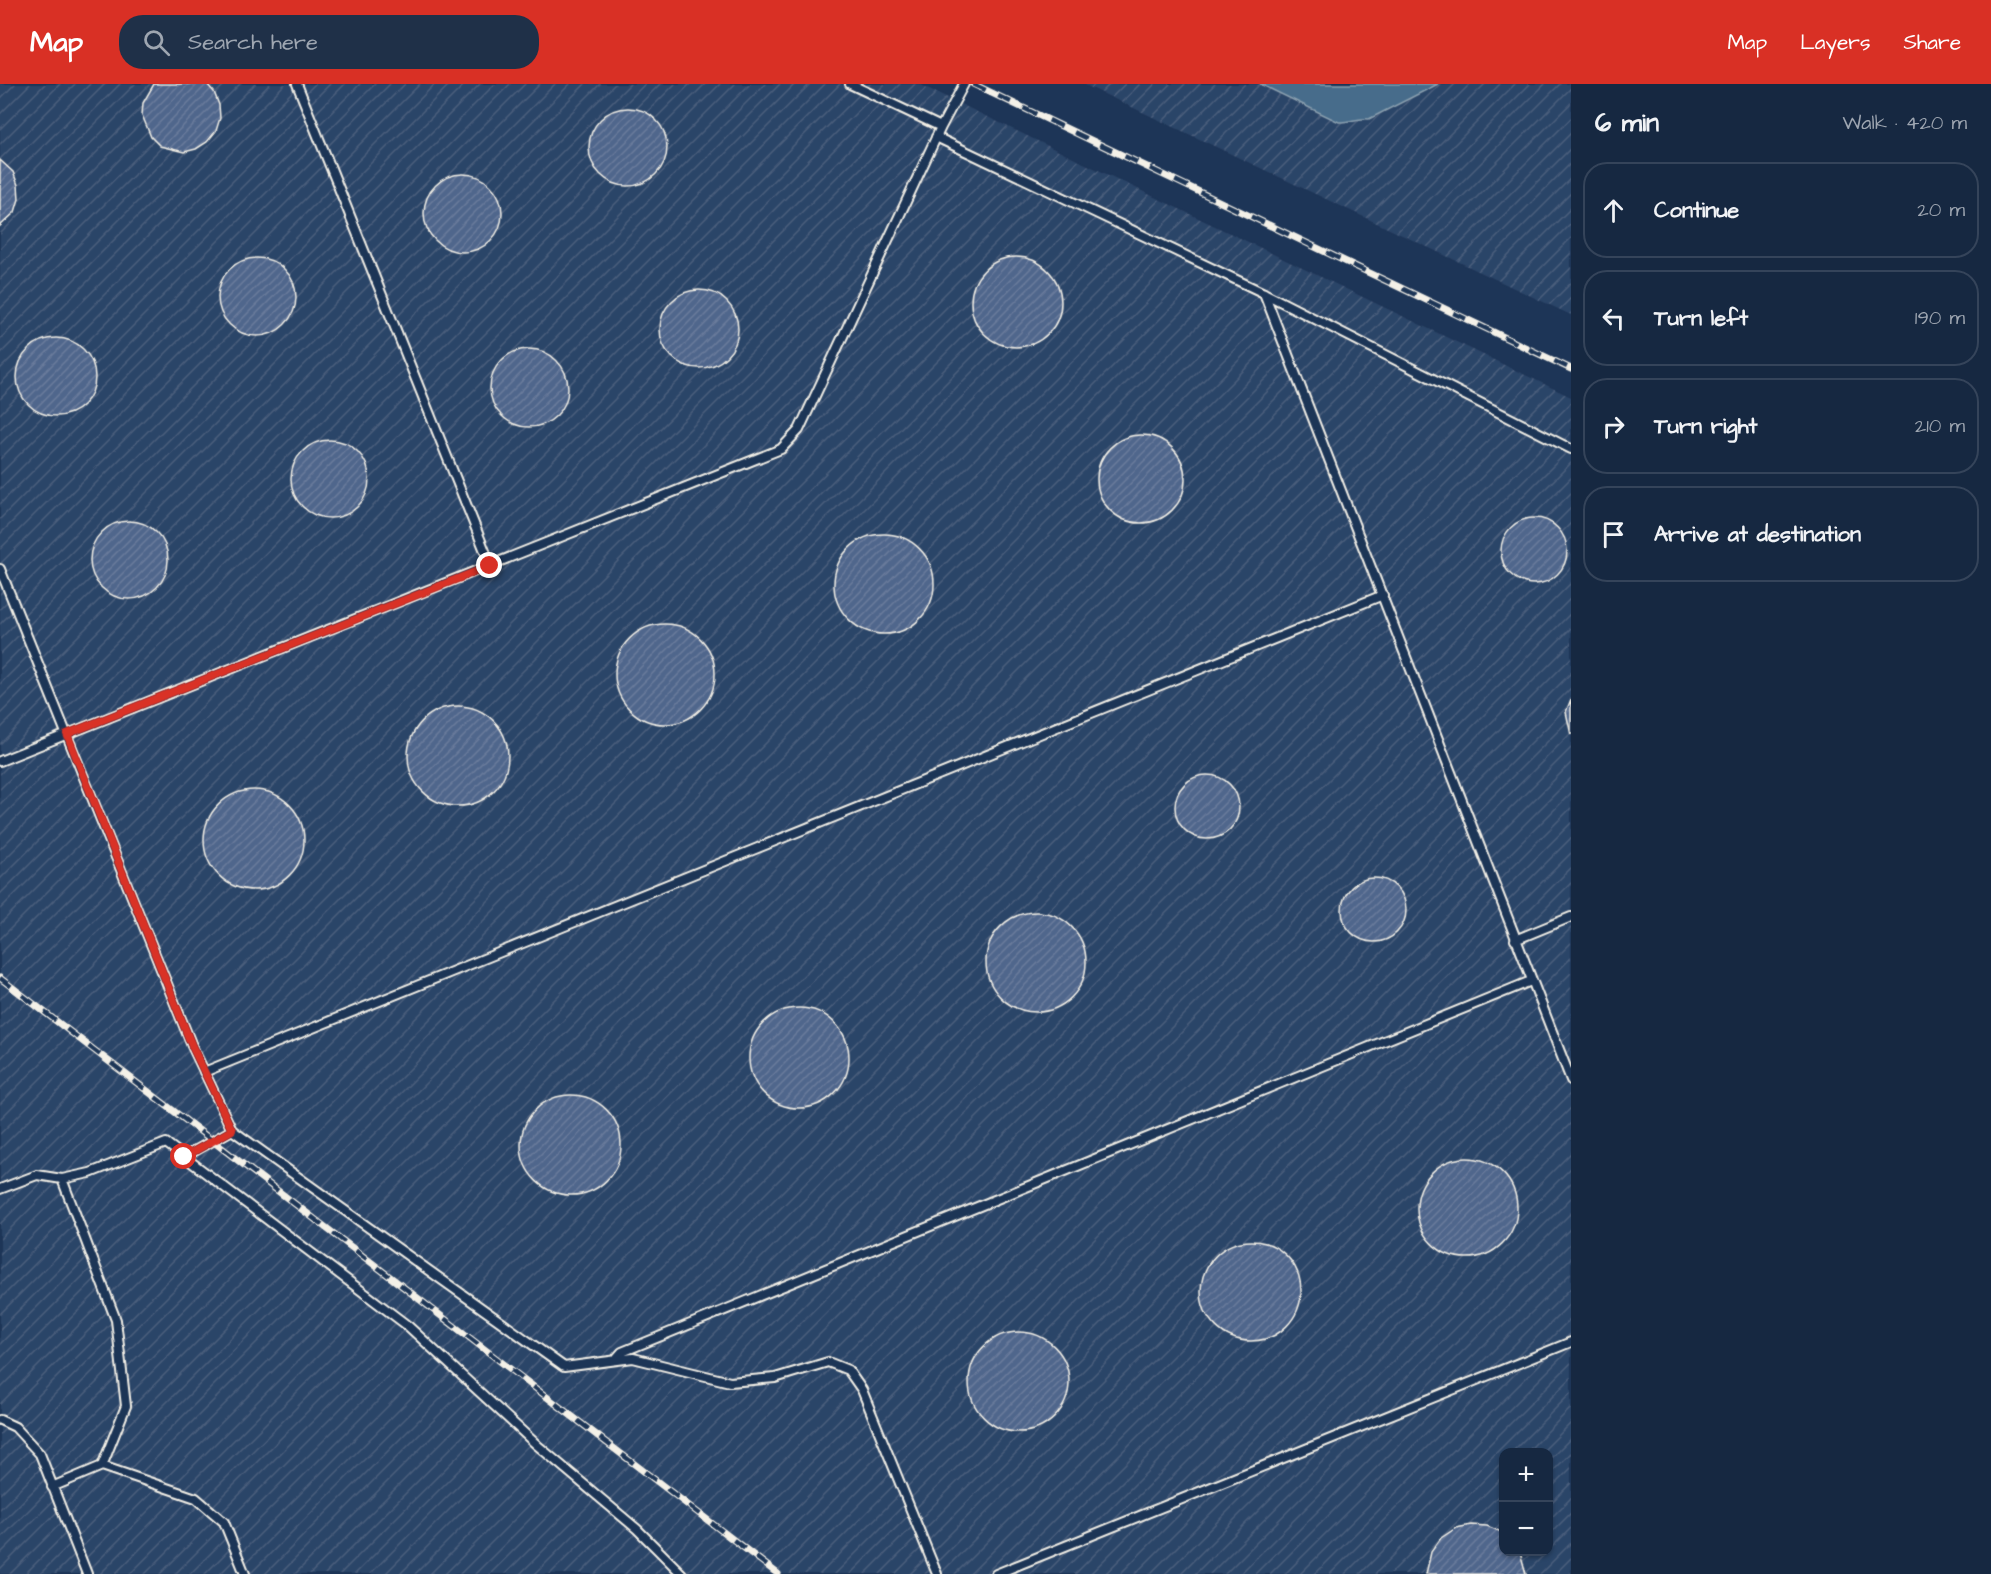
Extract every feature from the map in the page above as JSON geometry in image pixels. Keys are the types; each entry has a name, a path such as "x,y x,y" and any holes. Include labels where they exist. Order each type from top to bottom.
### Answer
{"lane":[{"path":"297,84 490,566"},
{"path":"850,84 941,127"},
{"path":"0,761 782,449 799,430 936,137 964,84"},
{"path":"936,137 1264,293 1571,449"},
{"path":"1264,293 1571,1080"},
{"path":"0,569 204,1072 232,1130 564,1367 633,1358 730,1382 776,1378 828,1362 848,1370 862,1390 937,1574"},
{"path":"204,1072 1383,595"},
{"path":"1515,940 1571,917"},
{"path":"615,1360 622,1352 1532,981"},
{"path":"184,1157 232,1130"},
{"path":"0,1189 37,1175 62,1179 90,1173 166,1143 408,1326 537,1445 637,1529 682,1574"},
{"path":"62,1179 116,1320 126,1406 102,1466"},
{"path":"996,1574 1571,1342"},
{"path":"0,1420 15,1427 39,1454 87,1574"},
{"path":"52,1487 102,1466 196,1498 224,1522 245,1574"}],"shaded area":[{"path":"0,84 919,84 1571,397 1571,1574 0,1574"},
{"path":"1083,84 1571,84 1571,315"},
{"path":"1260,84 1438,84 1369,119 1339,122"}],"building":[{"path":"154,84 207,84 214,92 219,105 220,118 216,131 207,142 196,149 184,152 160,146 151,137 142,115 143,103"},
{"path":"628,108 643,111 656,119 664,132 667,147 664,162 656,175 643,183 628,186 613,183 600,175 592,162 589,147 592,132 600,119 613,111"},
{"path":"0,160 13,172 18,185 19,199 15,212 0,226"},
{"path":"463,174 478,177 491,185 499,198 502,213 499,228 491,241 478,249 463,252 448,249 435,241 427,228 424,213 427,198 435,185 448,177"},
{"path":"1016,257 1033,260 1048,270 1058,285 1061,302 1058,319 1048,334 1033,344 1016,347 999,344 984,334 974,319 971,302 974,285 984,270 999,260"},
{"path":"257,258 272,261 285,269 293,282 296,297 293,312 285,325 272,333 257,336 242,333 229,325 221,312 218,297 221,282 229,269 242,261"},
{"path":"699,290 714,293 727,301 735,314 738,329 735,344 727,357 714,365 699,368 684,365 671,357 663,344 660,329 663,314 671,301 684,293"},
{"path":"56,338 71,341 84,349 92,362 95,377 92,392 84,405 71,413 56,416 41,413 28,405 20,392 17,377 20,362 28,349 41,341"},
{"path":"529,349 544,352 557,360 565,373 568,388 565,403 557,416 544,424 529,427 514,424 501,416 493,403 490,388 493,373 501,360 514,352"},
{"path":"1141,435 1166,442 1178,454 1185,479 1178,504 1166,516 1141,523 1116,516 1104,504 1097,479 1104,454 1116,442"},
{"path":"330,440 345,443 358,451 366,464 369,479 366,494 358,507 345,515 330,518 315,515 302,507 294,494 291,479 294,464 302,451 315,443"},
{"path":"1527,518 1541,518 1553,523 1562,532 1567,551 1565,564 1558,575 1541,584 1527,584 1515,579 1506,570 1501,558 1501,544 1506,532 1515,523"},
{"path":"129,521 144,524 157,532 165,545 168,560 165,575 157,588 144,596 129,599 114,596 101,588 93,575 90,560 93,545 101,532 114,524"},
{"path":"884,534 903,538 919,549 930,565 934,584 930,603 919,619 903,630 884,634 865,630 849,619 838,603 834,584 838,565 849,549 865,538"},
{"path":"665,624 693,632 707,646 715,674 707,702 693,716 665,724 637,716 623,702 615,674 623,646 637,632"},
{"path":"1571,699 1571,735 1566,712"},
{"path":"458,706 486,714 500,728 508,756 500,784 486,798 458,806 430,798 416,784 408,756 416,728 430,714"},
{"path":"1201,775 1213,775 1230,784 1237,795 1239,807 1237,819 1230,830 1213,839 1201,839 1189,834 1180,825 1175,813 1175,801 1180,789 1189,780"},
{"path":"254,790 282,798 296,812 304,840 296,868 282,882 254,890 226,882 212,868 204,840 212,812 226,798"},
{"path":"1368,878 1380,878 1397,887 1404,898 1406,910 1404,922 1397,933 1380,942 1368,942 1356,937 1347,928 1342,916 1342,904 1347,892 1356,883"},
{"path":"1036,912 1064,920 1078,934 1086,962 1078,990 1064,1004 1036,1012 1008,1004 994,990 986,962 994,934 1008,920"},
{"path":"799,1008 827,1016 841,1030 849,1058 841,1086 827,1100 799,1108 771,1100 757,1086 749,1058 757,1030 771,1016"},
{"path":"571,1095 599,1103 613,1117 621,1145 613,1173 599,1187 571,1195 543,1187 529,1173 521,1145 529,1117 543,1103"},
{"path":"1467,1158 1495,1166 1509,1180 1517,1208 1509,1236 1495,1250 1467,1258 1439,1250 1425,1236 1417,1208 1425,1180 1439,1166"},
{"path":"1251,1241 1279,1249 1293,1263 1301,1291 1293,1319 1279,1333 1251,1341 1223,1333 1209,1319 1201,1291 1209,1263 1223,1249"},
{"path":"1019,1332 1038,1336 1054,1347 1065,1363 1069,1382 1065,1401 1054,1417 1038,1428 1019,1432 1000,1428 984,1417 973,1401 969,1382 973,1363 984,1347 1000,1336"},
{"path":"1471,1525 1487,1526 1499,1531 1499,1556 1521,1556 1526,1574 1426,1574 1431,1552 1441,1538 1456,1528"}],"railway":[{"path":"973,84 1571,369"},
{"path":"0,978 778,1574"}],"route":[{"path":"184,1157 232,1130 192,1046 67,734 490,566"}]}
